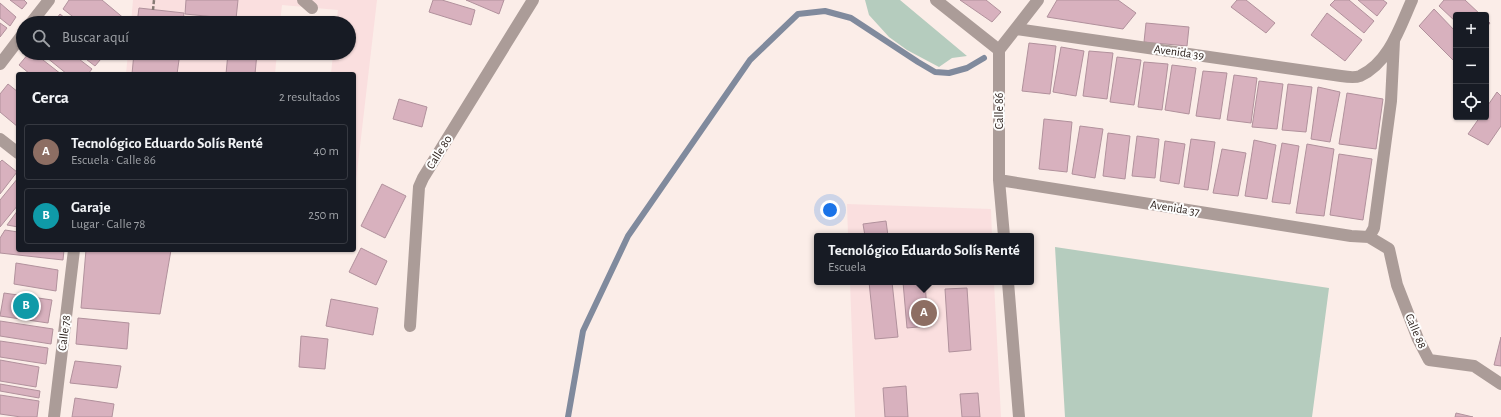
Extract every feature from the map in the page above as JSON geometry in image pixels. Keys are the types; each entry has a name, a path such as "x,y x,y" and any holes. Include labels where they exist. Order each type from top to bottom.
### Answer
{"street":[{"path":"36,16 48,0"},
{"name":"Calle 80","path":"410,326 419,187 423,178 533,0"},
{"path":"936,0 999,50 1038,0"},
{"path":"1369,237 1374,228 1391,100 1394,41 1412,0"},
{"name":"Avenida 39","path":"1016,28 1341,76 1358,77 1376,66 1394,41"},
{"path":"0,64 16,43"},
{"name":"Calle 86","path":"999,50 999,180 1004,233"},
{"path":"0,139 16,151"},
{"name":"Avenida 37","path":"999,180 1351,236"},
{"name":"Calle 88","path":"1351,236 1369,237 1389,249 1397,285 1418,339 1429,360 1474,366 1501,384"},
{"name":"Calle 78","path":"54,417 74,252"},
{"path":"1008,285 1019,417"}],"path":[{"path":"153,10 154,0"}],"shaded area":[{"path":"133,0 377,0 356,181 356,72 331,72 332,60 356,60 356,16 337,16 338,10 282,5 281,16 132,16"},
{"path":"127,60 276,60 275,72 126,72"},
{"path":"847,204 991,209 992,233 848,233"},
{"path":"850,285 994,285 1001,417 855,417"}],"green space":[{"path":"865,0 900,0 967,56 952,58 939,67 907,50 889,37 869,15"},
{"path":"1055,247 1329,288 1312,417 1065,417"}],"building":[{"path":"10,0 24,0 27,3 22,9"},
{"path":"69,0 102,0 121,16 72,16 63,9"},
{"path":"186,0 238,0 236,16 205,16 185,14"},
{"path":"433,0 442,0 475,10 471,25 429,12"},
{"path":"466,0 504,0 499,14"},
{"path":"960,0 986,0 1001,12 992,22"},
{"path":"1057,0 1118,0 1136,13 1123,29 1047,17"},
{"path":"1237,0 1246,0 1275,23 1266,33 1231,7"},
{"path":"1335,0 1349,0 1374,21 1364,33 1330,5"},
{"path":"1358,0 1383,0 1387,3 1377,16"},
{"path":"1444,0 1465,0 1478,12 1453,12 1453,19 1439,6"},
{"path":"0,3 16,17 10,26 0,18"},
{"path":"139,8 184,13 184,16 138,16"},
{"path":"1434,9 1453,29 1453,60 1419,26"},
{"path":"1327,13 1362,40 1345,61 1311,35"},
{"path":"0,23 7,28 0,37"},
{"path":"1146,23 1189,27 1187,46 1144,42"},
{"path":"1029,43 1056,46 1050,94 1022,91"},
{"path":"1061,47 1084,51 1076,96 1053,92"},
{"path":"1089,51 1113,53 1107,99 1083,96"},
{"path":"1117,57 1141,60 1134,105 1110,102"},
{"path":"23,60 43,60 58,72 28,72 19,65"},
{"path":"50,60 80,60 92,69 90,72 65,72"},
{"path":"87,60 100,60 95,66"},
{"path":"133,60 179,60 177,72 132,72"},
{"path":"227,60 256,60 255,72 226,72"},
{"path":"1144,62 1168,64 1162,110 1138,107"},
{"path":"1172,65 1196,68 1189,114 1165,110"},
{"path":"1203,71 1227,73 1220,119 1196,116"},
{"path":"1234,75 1257,78 1251,123 1227,120"},
{"path":"1259,81 1283,84 1277,129 1252,127"},
{"path":"8,84 16,90 16,125 0,112 0,94"},
{"path":"1288,84 1312,87 1306,132 1282,130"},
{"path":"1318,87 1340,92 1330,142 1311,139"},
{"path":"1497,92 1501,96 1501,126 1488,145 1468,134 1478,120 1489,120 1489,104"},
{"path":"1347,93 1383,99 1376,149 1339,144"},
{"path":"399,99 427,107 422,127 393,119"},
{"path":"1044,119 1072,122 1067,172 1039,169"},
{"path":"1080,126 1103,129 1095,178 1072,174"},
{"path":"1108,133 1130,136 1125,179 1103,176"},
{"path":"1137,136 1159,139 1155,178 1132,176"},
{"path":"1191,139 1215,142 1208,190 1184,187"},
{"path":"1254,140 1276,145 1267,199 1245,196"},
{"path":"1165,141 1185,144 1179,184 1160,181"},
{"path":"1282,143 1299,146 1290,204 1272,202"},
{"path":"1307,144 1334,149 1324,216 1296,213"},
{"path":"1222,149 1246,153 1238,196 1213,193"},
{"path":"1339,154 1372,159 1363,220 1330,215"},
{"path":"2,160 16,171 16,173 0,194 0,162"},
{"path":"16,180 16,207 0,227 0,200"},
{"path":"382,184 406,196 385,238 361,226"},
{"path":"16,213 16,227 7,225"},
{"path":"886,221 888,233 864,233 863,224"},
{"path":"5,230 16,232 16,252 64,252 63,260 0,253 0,238"},
{"path":"361,248 387,261 376,285 349,272"},
{"path":"86,252 171,252 160,314 81,308"},
{"path":"16,263 58,270 56,291 14,284"},
{"path":"869,285 892,285 898,337 875,339"},
{"path":"903,285 925,285 928,326 907,328"},
{"path":"967,288 971,350 949,352 945,289"},
{"path":"4,293 52,300 48,323 0,316"},
{"path":"331,299 378,308 373,335 326,326"},
{"path":"78,318 129,323 127,349 76,344"},
{"path":"0,321 53,329 51,344 0,336"},
{"path":"301,336 328,339 325,369 299,367"},
{"path":"1501,337 1501,366 1494,365"},
{"path":"0,341 48,348 46,364 0,357"},
{"path":"0,360 39,367 36,387 0,381"},
{"path":"75,361 121,366 117,388 70,383"},
{"path":"0,384 40,391 39,398 0,391"},
{"path":"906,386 908,417 885,417 883,388"},
{"path":"978,393 980,417 962,417 960,394"},
{"path":"0,395 39,401 37,417 21,417 0,414"},
{"path":"75,398 114,404 112,417 72,417"},
{"path":"1456,413 1473,417 1455,417"}],"waterway":[{"path":"568,417 583,331 628,236 750,60 798,14 825,11 851,18 935,72 949,73 967,68 984,58"}],"place":[{"name":"Garaje","path":"26,306"},
{"name":"Tecnológico Eduardo Solís Renté","path":"924,313"}]}
